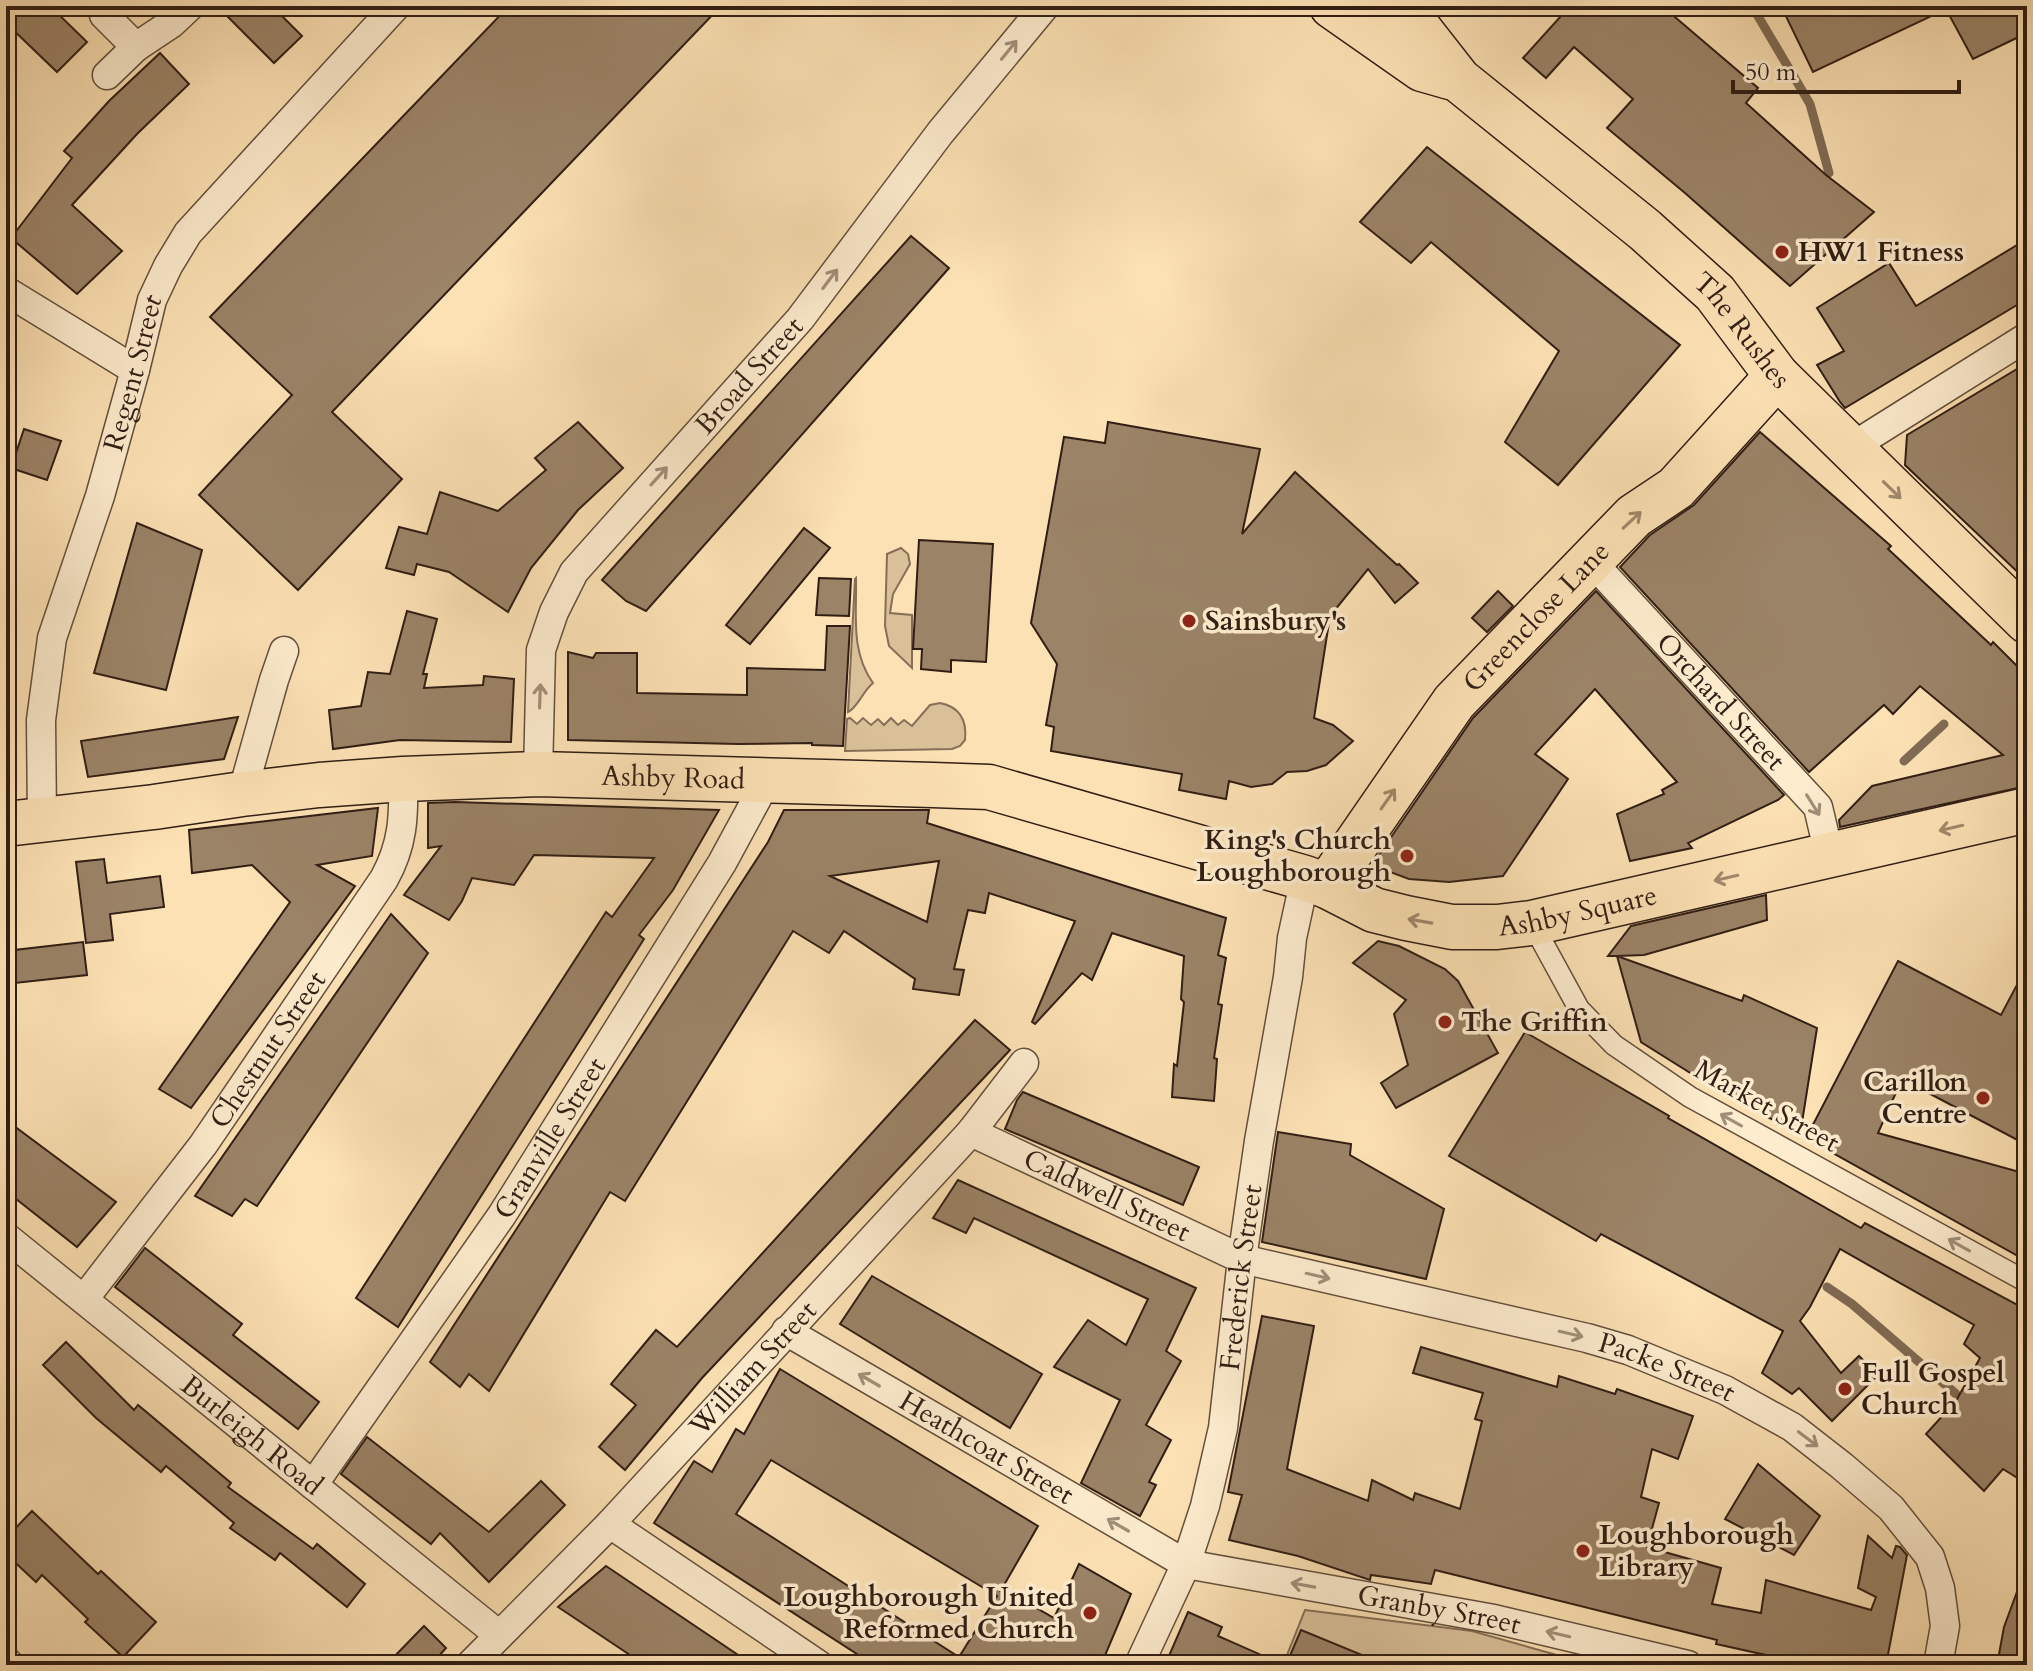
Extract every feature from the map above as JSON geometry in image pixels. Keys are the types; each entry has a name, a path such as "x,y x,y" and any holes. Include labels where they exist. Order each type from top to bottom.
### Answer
{"main road":[{"name":"The Rushes","path":"1332,6 1422,69 1459,80"},
{"name":"The Rushes","path":"1401,8 1459,80 1645,230 1715,293 1777,376 2017,611"},
{"name":"Greenclose Lane","path":"1316,882 1454,702 1634,516 1676,488 1777,376"},
{"name":"Ashby Road","path":"24,822 319,785 538,774 989,787 1316,882"},
{"name":"Ashby Square","path":"1316,882 1374,910 1452,927 1497,927 1532,923 2027,810"}],"street":[{"path":"107,75 136,47 172,23 190,6"},
{"name":"Broad Street","path":"538,774 541,650 554,612 574,572 800,319 940,133 1045,6"},
{"name":"Regent Street","path":"24,822 52,638 100,496 152,300 188,233 392,7"},
{"path":"104,15 136,47"},
{"path":"6,291 135,370"},
{"path":"1852,451 1858,443 2027,337"},
{"name":"Orchard Street","path":"1592,562 1818,807 1829,854"},
{"path":"242,794 284,651"},
{"name":"Chestnut Street","path":"84,1299 203,1145 384,879 395,859 404,815 403,779"},
{"name":"Granville Street","path":"313,1485 502,1215 722,863 767,780"},
{"name":"Frederick Street","path":"1139,1665 1186,1564 1205,1506 1223,1428 1242,1259 1292,938 1316,882"},
{"name":"Market Street","path":"1532,923 1579,1009 1614,1045 1690,1097 2027,1282"},
{"name":"William Street","path":"470,1665 610,1524 971,1132 1024,1063"},
{"name":"Caldwell Street","path":"971,1132 1242,1259"},
{"name":"Burleigh Road","path":"6,1237 499,1635"},
{"name":"Packe Street","path":"1242,1259 1516,1321 1628,1350 1725,1390 1792,1427 1891,1508 1930,1557 1940,1588 1945,1626 1938,1665"},
{"name":"Heathcoat Street","path":"786,1331 1186,1564"},
{"path":"610,1524 819,1665"},
{"name":"Granby Street","path":"1186,1564 1494,1619 1688,1665"}],"shaded area":[{"path":"901,548 908,554 910,564 893,594 890,613 912,615 912,668 889,646 885,626 887,554"},
{"path":"855,579 858,645 873,683 848,712"},
{"path":"940,703 953,708 961,716 965,740 960,746 952,749 845,751 847,719 857,724 863,718 871,725 878,719 884,725 891,718 898,725 904,720 912,726 930,705"},
{"path":"1305,1610 1472,1631 1592,1665 1283,1665"}],"building":[{"path":"6,6 50,6 87,42 57,72 6,23"},
{"path":"217,6 272,6 302,36 274,63"},
{"path":"509,6 721,6 332,412 402,479 298,590 199,495 292,395 210,317"},
{"path":"1570,6 1662,6 1758,88 1746,103 1826,175 1874,212 1790,286 1607,128 1633,99 1574,47 1546,78 1523,58"},
{"path":"1781,6 2027,6 2027,33 1973,59 1946,9 1813,72"},
{"path":"160,53 189,84 137,134 72,205 122,251 77,294 11,238 72,158 64,151 109,101"},
{"path":"1427,147 1680,345 1558,485 1505,442 1559,351 1431,242 1411,263 1360,222"},
{"path":"911,236 949,268 646,611 626,601 602,580"},
{"path":"2027,239 2027,299 1845,408 1817,365 1844,351 1817,308 1889,263 1916,306"},
{"path":"2027,363 2027,581 1905,465 1907,435"},
{"path":"578,422 623,468 578,510 531,568 508,612 449,572 417,564 414,575 386,568 399,527 427,534 440,492 498,511 546,470 535,458"},
{"path":"1108,422 1260,449 1242,534 1295,472 1418,583 1395,603 1368,569 1330,616 1314,718 1333,725 1353,741 1326,765 1307,771 1287,772 1272,784 1251,787 1229,781 1226,799 1179,790 1182,774 1051,751 1054,727 1046,725 1057,664 1031,623 1064,437 1105,443"},
{"path":"24,429 61,441 47,480 11,468"},
{"path":"1760,432 1891,546 1888,549 2027,676 2027,786 1840,827 1839,820 1872,786 2003,755 1920,686 1893,714 1884,705 1809,772 1620,567 1650,535 1694,505"},
{"path":"137,523 202,550 166,690 94,673"},
{"path":"804,528 830,548 750,644 726,625"},
{"path":"919,540 993,544 986,662 951,660 951,672 921,669 922,649 913,649"},
{"path":"819,578 851,579 849,616 816,615"},
{"path":"1498,591 1513,606 1487,632 1472,618"},
{"path":"1596,591 1784,795 1688,843 1692,848 1630,861 1617,814 1664,794 1662,790 1677,782 1595,689 1535,754 1568,779 1503,876 1449,882 1409,879 1382,869 1374,862 1473,718"},
{"path":"407,611 437,619 423,674 427,674 424,688 483,685 484,676 514,679 511,742 400,740 333,749 329,710 361,706 368,672 390,674"},
{"path":"827,626 850,626 843,746 568,740 568,652 593,658 596,653 637,653 637,693 747,695 747,668 825,670"},
{"path":"238,717 224,759 88,777 81,741"},
{"path":"428,803 719,810 673,890 639,935 644,939 398,1327 356,1298 606,912 612,917 654,858 534,855 514,885 472,878 449,920 404,895 441,846 428,848"},
{"path":"378,808 372,856 317,865 355,886 191,1108 159,1089 290,902 252,865 192,873 189,830"},
{"path":"784,810 929,810 927,823 1226,918 1218,955 1226,958 1218,1004 1222,1005 1214,1058 1217,1059 1214,1101 1172,1097 1184,1002 1181,999 1184,956 1112,933 1092,980 1082,973 1035,1024 1032,1022 1075,921 989,893 985,913 968,910 954,969 964,970 959,995 913,989 915,979 844,931 829,953 793,931 625,1201 610,1192 489,1391 469,1374 460,1387 430,1362 768,842","holes":["939,861 927,922 830,876"]},
{"path":"104,859 107,883 160,876 164,907 110,914 113,940 86,943 76,862"},
{"path":"1766,895 1767,920 1644,955 1608,956 1631,926"},
{"path":"391,914 428,953 257,1206 245,1199 232,1216 195,1196"},
{"path":"1378,941 1399,946 1445,969 1458,981 1498,1053 1396,1108 1381,1083 1408,1065 1394,1014 1406,1000 1353,963"},
{"path":"83,942 87,975 6,984 6,951"},
{"path":"1617,956 1742,1001 1744,995 1817,1028 1800,1135 1641,1042"},
{"path":"1898,961 2001,1015 2027,966 2027,1145 1902,1079 1878,1133 2027,1174 2027,1261 1806,1138"},
{"path":"975,1020 1010,1050 702,1378 625,1470 599,1447 636,1405 611,1384 656,1330 677,1347"},
{"path":"1525,1032 1861,1228 1865,1223 2027,1310 2027,1484 2003,1469 1984,1491 1926,1434 1956,1401 1980,1358 1964,1344 1974,1325 1840,1249 1800,1321 1841,1373 1859,1356 1878,1375 1832,1421 1799,1388 1792,1394 1762,1373 1783,1331 1601,1234 1596,1241 1449,1156"},
{"path":"1023,1092 1199,1167 1183,1205 1005,1129"},
{"path":"6,1120 116,1202 77,1247 6,1191"},
{"path":"1278,1132 1351,1144 1350,1155 1444,1209 1426,1279 1262,1242"},
{"path":"958,1180 1196,1288 1166,1351 1181,1361 1146,1425 1171,1440 1149,1482 1156,1485 1140,1516 1081,1483 1120,1400 1054,1367 1088,1320 1126,1345 1148,1299 974,1218 966,1233 933,1218"},
{"path":"145,1248 242,1324 233,1335 319,1402 298,1429 115,1287"},
{"path":"872,1276 1042,1374 1010,1428 840,1324"},
{"path":"1262,1316 1314,1326 1287,1469 1368,1501 1372,1480 1413,1500 1415,1493 1460,1509 1482,1421 1475,1419 1483,1393 1413,1373 1421,1347 1557,1387 1559,1376 1615,1394 1617,1389 1693,1416 1678,1459 1652,1449 1641,1497 1659,1503 1647,1547 1721,1568 1712,1604 1761,1613 1766,1580 1871,1610 1876,1597 1858,1588 1868,1536 1892,1558 1896,1546 1900,1547 1907,1555 1886,1665 1811,1665 1716,1644 1717,1640 1435,1570 1431,1584 1371,1575 1370,1580 1298,1556 1229,1540 1242,1495 1228,1492"},
{"path":"66,1342 134,1410 138,1405 231,1483 228,1487 313,1549 317,1544 365,1584 347,1607 280,1553 275,1560 230,1528 234,1523 166,1466 161,1472 96,1418 43,1365"},
{"path":"780,1369 1038,1526 1002,1588 1054,1618 1079,1564 1131,1594 1101,1665 874,1665 654,1523 694,1461 712,1472 736,1429 744,1434","holes":["771,1460 997,1596 959,1657 736,1514"]},
{"path":"367,1437 489,1532 541,1481 565,1505 489,1582 440,1533 431,1544 341,1474"},
{"path":"1758,1464 1820,1516 1794,1555 1725,1519"},
{"path":"32,1511 98,1574 101,1571 156,1622 123,1657 85,1622 88,1619 42,1575 36,1582 6,1554 6,1538"},
{"path":"606,1566 753,1665 645,1665 558,1607"},
{"path":"2024,1573 2027,1573 2027,1665 1997,1665 2004,1627"},
{"path":"1188,1612 1222,1627 1218,1636 1284,1665 1165,1665"},
{"path":"424,1626 446,1648 431,1665 386,1665"},
{"path":"1301,1630 1384,1664 1286,1665"}],"waterway":[{"path":"1752,6 1810,104 1829,173"},
{"path":"1904,761 1944,724"},
{"path":"1827,1287 1852,1304 1956,1394"}],"place":[{"name":"HW1 Fitness","path":"1782,252"},
{"name":"Sainsbury's","path":"1189,621"},
{"name":"King's Church Loughborough","path":"1407,856"},
{"name":"The Griffin","path":"1445,1022"},
{"name":"Carillon Centre","path":"1983,1098"},
{"name":"Full Gospel Church","path":"1845,1389"},
{"name":"Loughborough Library","path":"1583,1551"},
{"name":"Loughborough United Reformed Church","path":"1090,1613"}]}
